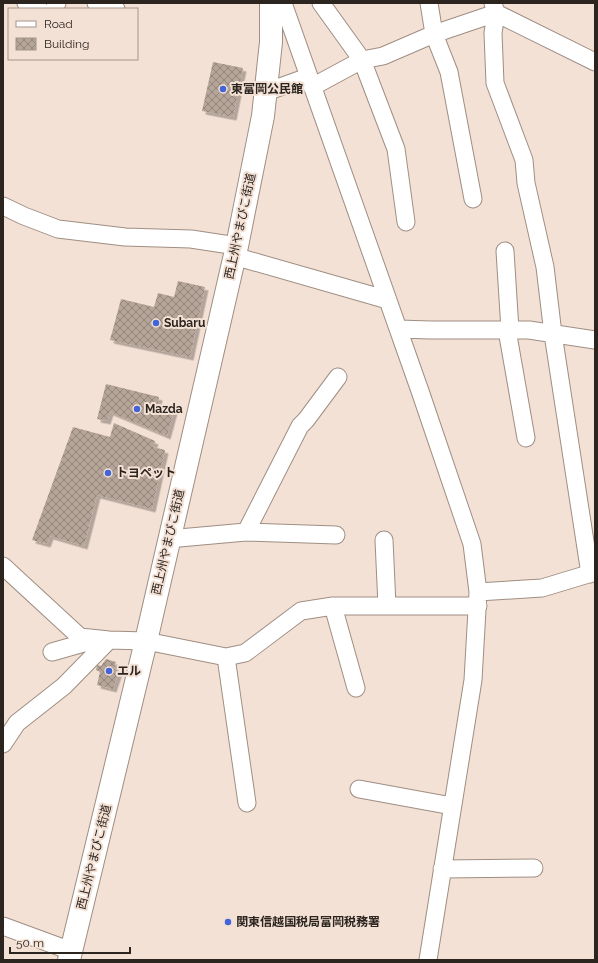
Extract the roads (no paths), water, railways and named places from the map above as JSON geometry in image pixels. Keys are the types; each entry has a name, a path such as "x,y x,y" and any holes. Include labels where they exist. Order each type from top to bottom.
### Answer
{"highway":[{"name":"西上州やまびこ街道","path":"70,955 146,641 168,539 236,251 263,116 271,42 272,3"}],"street":[{"path":"26,3 37,8"},
{"path":"96,3 113,8"},
{"path":"283,3 472,544 478,599 473,680 428,960"},
{"path":"322,3 362,60 396,149 406,222"},
{"path":"429,3 434,34 449,72 473,199"},
{"path":"266,92 310,82 362,60 383,56 495,7"},
{"path":"495,7 595,62"},
{"path":"7,575 80,637 103,640 146,641 226,657 244,653 301,611 333,606 387,606 478,599 542,588 592,573 553,334 545,267 526,183 524,160 494,83 495,7"},
{"path":"3,206 24,216 58,228 125,237 191,239 236,251 388,300"},
{"path":"505,251 508,330 526,438"},
{"path":"398,329 529,330 595,340"},
{"path":"246,532 300,426 338,377"},
{"path":"168,539 246,532 336,536"},
{"path":"384,540 387,606"},
{"path":"333,606 356,688"},
{"path":"52,652 103,640"},
{"path":"3,744 17,723 64,686 103,640"},
{"path":"226,657 247,803"},
{"path":"359,789 452,806"},
{"path":"442,869 534,868"},
{"path":"3,926 70,955"}],"place":[{"name":"東富岡公民館","path":"223,89"},
{"name":"Subaru","path":"156,323"},
{"name":"Mazda","path":"137,409"},
{"name":"トヨペット","path":"108,473"},
{"name":"エル","path":"109,671"},
{"name":"関東信越国税局富岡税務署","path":"228,922"}]}
